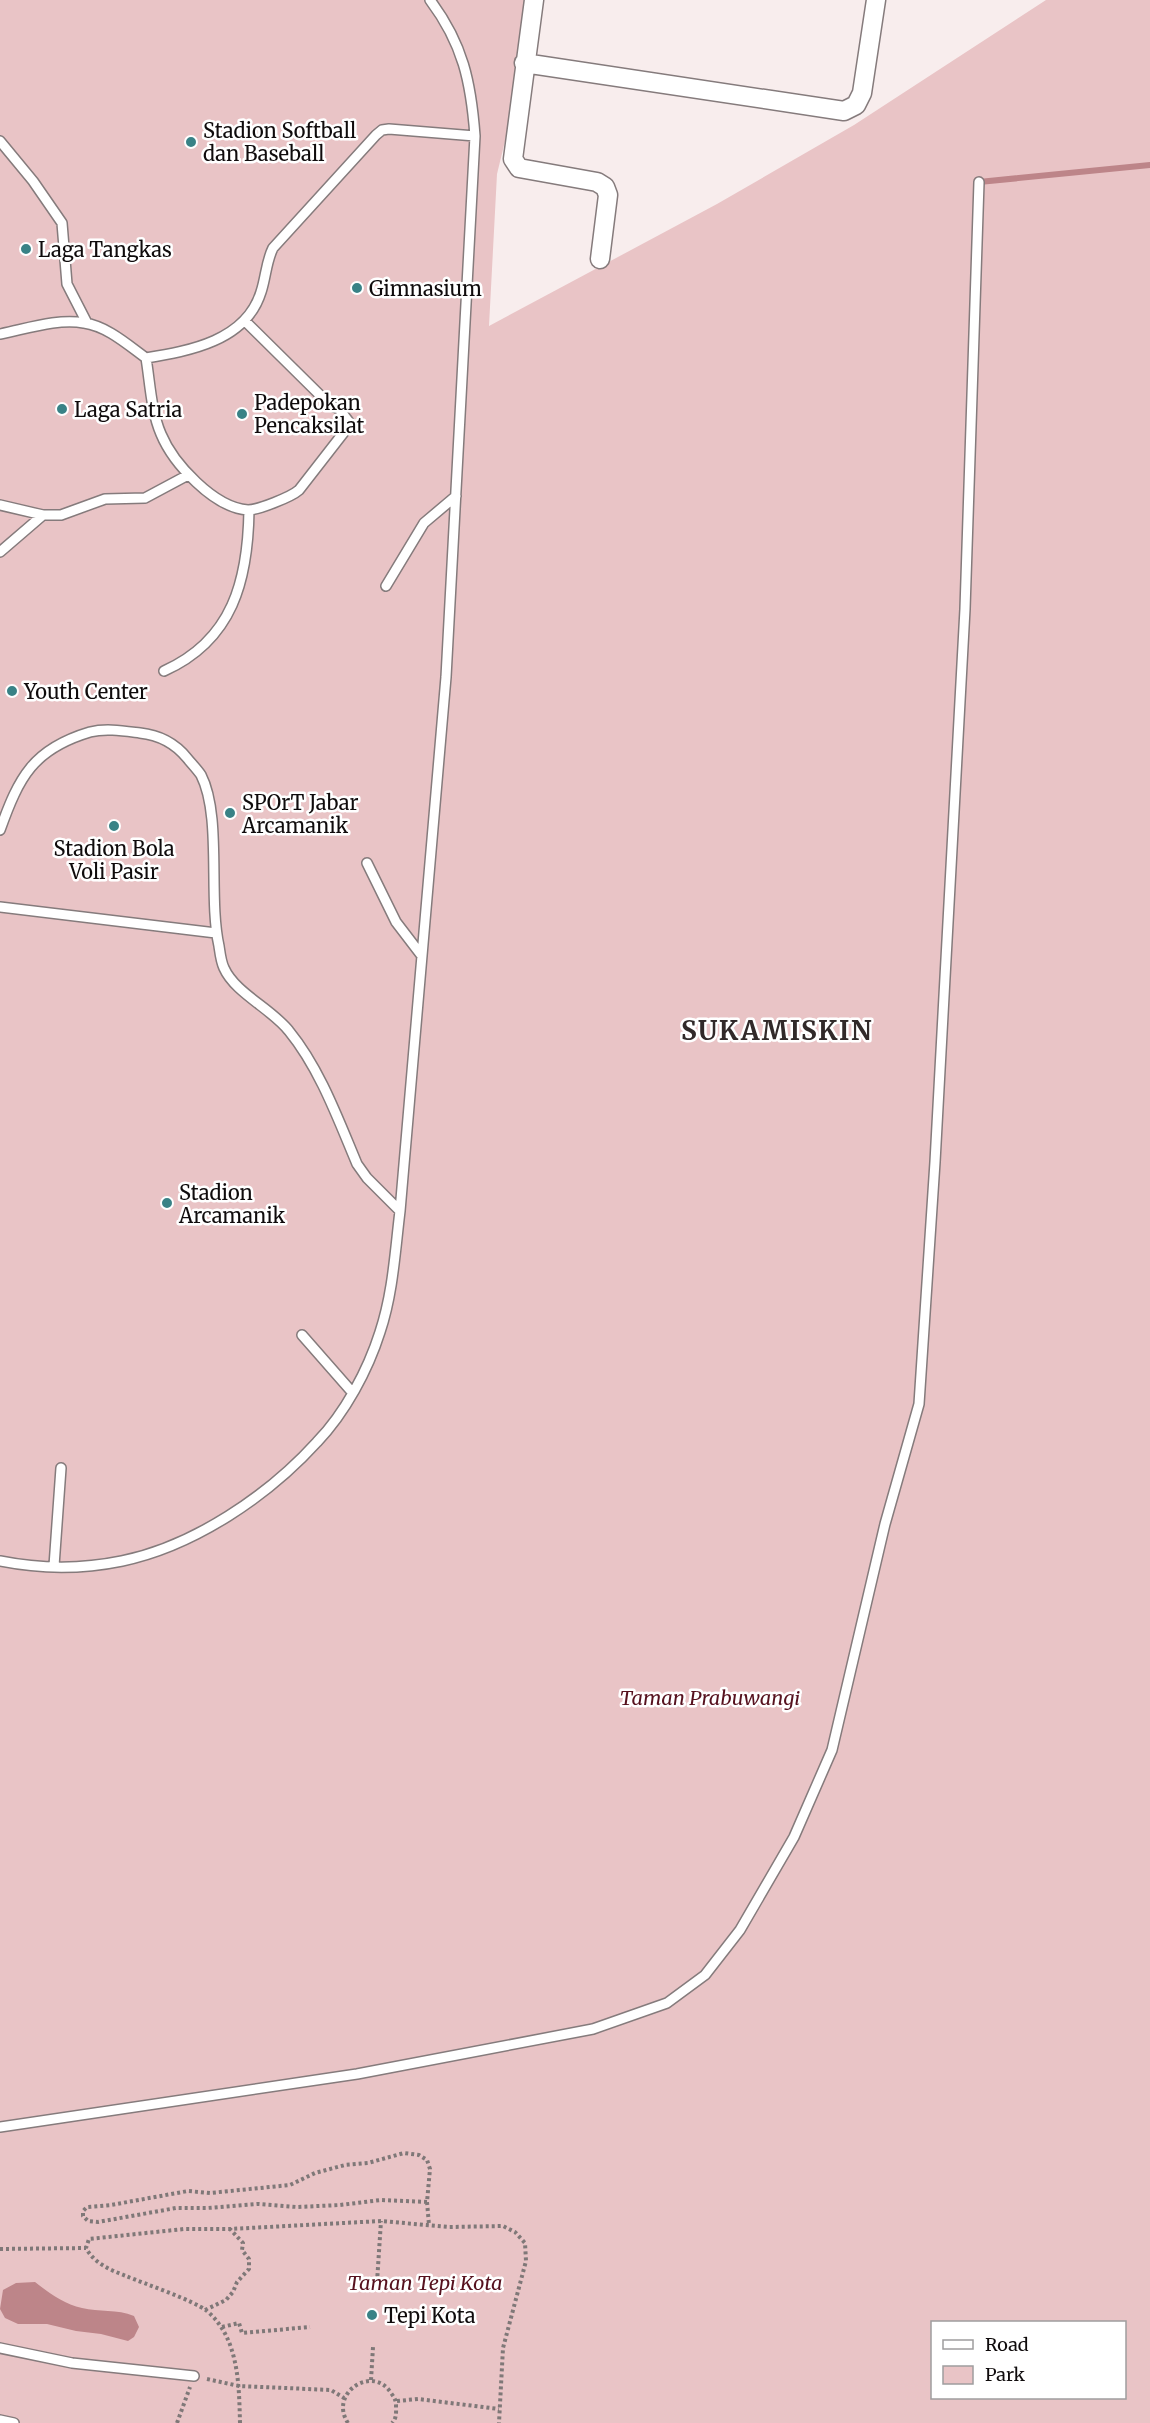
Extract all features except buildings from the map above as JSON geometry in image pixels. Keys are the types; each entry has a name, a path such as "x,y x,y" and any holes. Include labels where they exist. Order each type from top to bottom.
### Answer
{"street":[{"path":"534,0 513,159 519,168 597,182 605,187 608,195 600,259"},
{"path":"524,63 844,111 856,105 862,93 876,0"}],"lane":[{"path":"0,1561 87,1567 124,1561 186,1538 239,1510 279,1479 318,1442 352,1392 380,1333 391,1286 400,1211 446,677 475,136 471,98 462,56 447,23 430,0"},
{"path":"146,358 201,346 216,340 245,321 261,292 268,258 273,248 382,130 475,136"},
{"path":"0,141 33,181 62,223 67,284 87,323"},
{"path":"0,2127 357,2074 593,2029 667,2003 705,1975 740,1930 794,1837 832,1750 885,1524 919,1404 936,1150 965,609 979,182"},
{"path":"0,334 49,325 87,323 122,340 146,358 160,432 170,453 188,475 221,500 249,510 290,497 299,490 348,428 349,422 339,409 330,405 245,321"},
{"path":"0,505 43,515 68,513 105,499 146,498 188,475"},
{"path":"386,586 424,523 456,496"},
{"path":"164,671 182,663 209,642 230,609 245,565 249,542 249,510"},
{"path":"0,552 43,515"},
{"path":"0,830 23,776 52,749 77,736 97,730 146,734 166,739 180,750 201,775 208,796 212,819 216,933 224,968 232,981 287,1028 300,1044 357,1164 367,1178 400,1211"},
{"path":"367,863 396,922 422,956"},
{"path":"0,907 216,933"},
{"path":"302,1335 352,1392"},
{"path":"54,1566 61,1468"},
{"path":"0,2348 72,2363 194,2376"},
{"path":"0,2420 14,2423"}],"path":[{"path":"427,2202 381,2200 297,2207 258,2204 176,2208 98,2222 88,2221 83,2216 83,2211 87,2207 188,2191 210,2193 290,2185 315,2173 345,2165 368,2163 404,2153 419,2155 427,2160 430,2169 427,2202 429,2225"},
{"path":"377,2282 381,2221"},
{"path":"240,2423 239,2386 234,2357 222,2326 206,2310 115,2272 92,2258 86,2248 89,2239 184,2229 230,2229 381,2221 429,2225 503,2226 515,2232 525,2243 526,2261 524,2277 503,2348 499,2423"},
{"path":"206,2310 226,2300 249,2268 249,2259 242,2250 243,2243 230,2229"},
{"path":"0,2249 86,2248"},
{"path":"222,2326 239,2324 242,2333 310,2327"},
{"path":"371,2380 373,2347"},
{"path":"177,2423 194,2376 239,2386 331,2390 344,2398"},
{"path":"348,2423 343,2416 344,2398 354,2385 371,2380 387,2386 397,2401 396,2418 392,2423"},
{"path":"397,2401 418,2399 499,2409"}],"green space":[{"name":"Taman Prabuwangi","path":"0,0 530,0 524,63 497,174 489,326 717,204 854,125 1046,0 1150,0 1150,2423 0,2423"}],"shaded area":[{"path":"35,2282 69,2304 134,2316 139,2327 134,2337 128,2341 47,2324 18,2324 5,2318 0,2309 3,2290 16,2283"}],"waterway":[{"path":"979,182 1150,165"}],"place":[{"name":"Stadion Softball dan Baseball","path":"191,142"},
{"name":"Laga Tangkas","path":"26,249"},
{"name":"Gimnasium","path":"357,288"},
{"name":"Laga Satria","path":"62,409"},
{"name":"Padepokan Pencaksilat","path":"242,414"},
{"name":"Youth Center","path":"12,691"},
{"name":"SPOrT Jabar Arcamanik","path":"230,813"},
{"name":"Stadion Bola Voli Pasir","path":"114,826"},
{"name":"Stadion Arcamanik","path":"167,1203"},
{"name":"Tepi Kota","path":"372,2315"}],"district":[{"name":"SUKAMISKIN","path":"777,1030"}],"park label":[{"name":"Taman Tepi Kota","path":"425,2282"}]}
